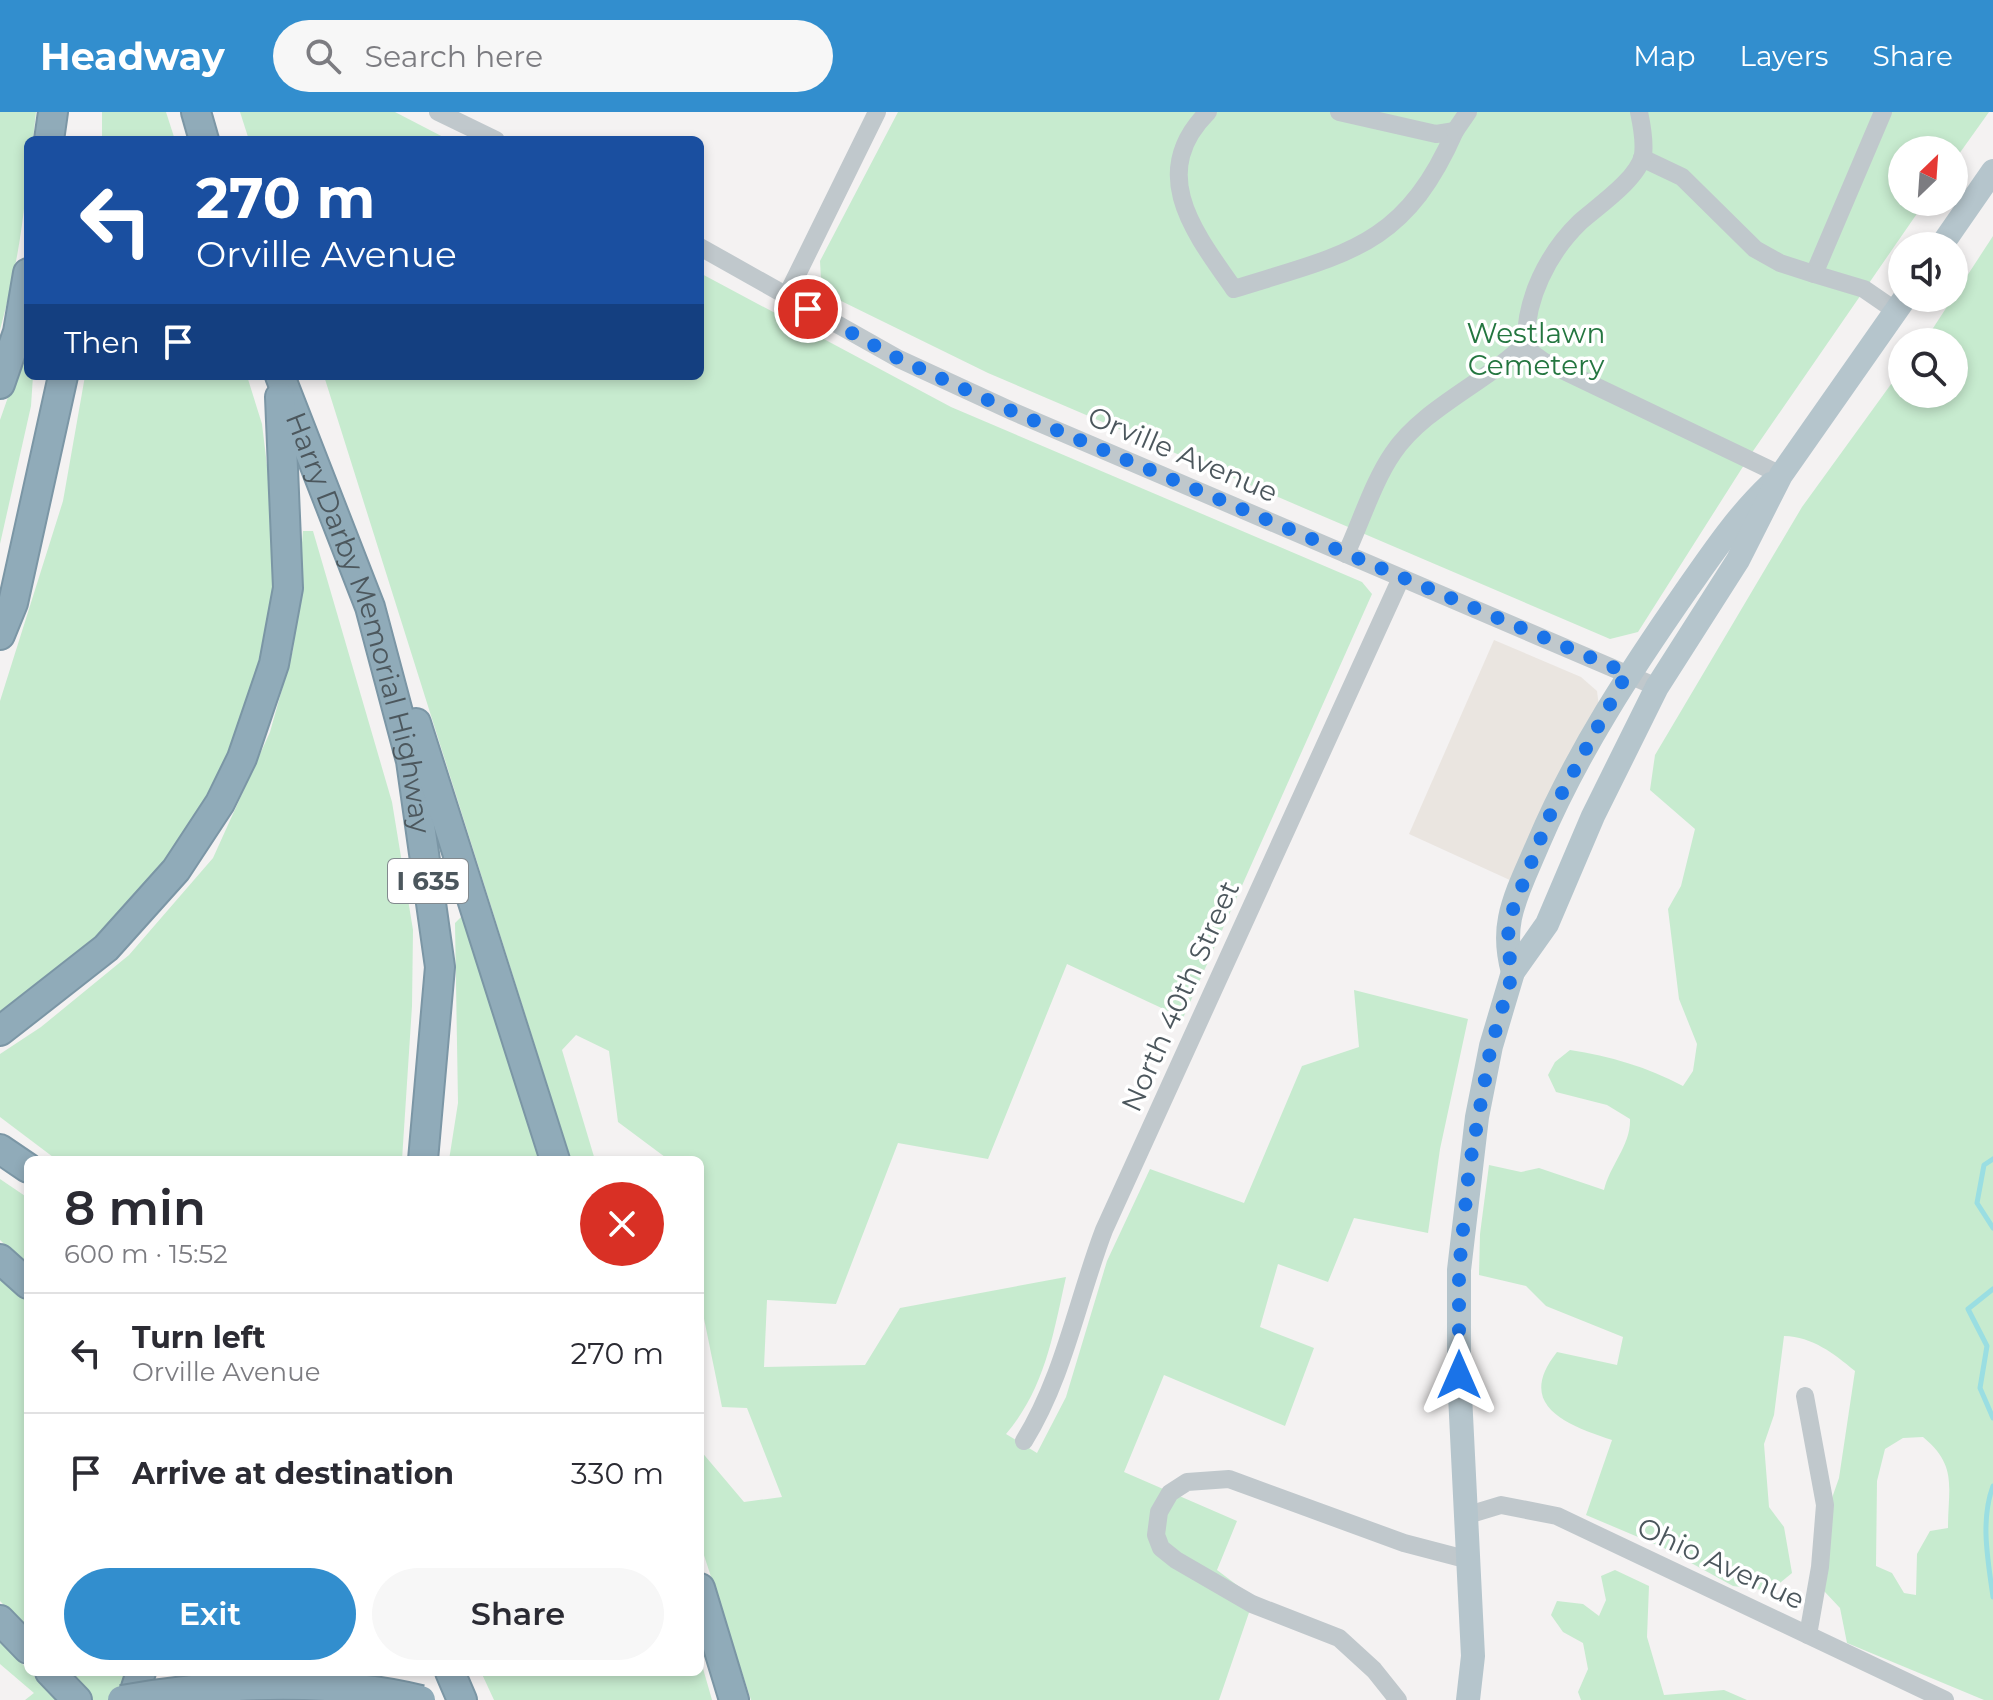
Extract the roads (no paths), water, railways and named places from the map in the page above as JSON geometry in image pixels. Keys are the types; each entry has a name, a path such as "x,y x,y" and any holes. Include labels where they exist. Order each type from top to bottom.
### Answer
{"highway":[{"path":"50,136 53,112"},
{"path":"65,112 67,136"},
{"path":"196,112 203,136"},
{"path":"0,384 18,332 24,297"},
{"path":"0,635 16,588 62,380"},
{"path":"6,1028 106,948 176,870 220,803 242,758 274,664 288,588 279,380"},
{"name":"Harry Darby Memorial Highway","path":"281,380 370,607 411,761 440,967 423,1156"},
{"path":"370,607 430,759 554,1156"},
{"path":"0,1149 24,1165"},
{"path":"0,1259 24,1280"},
{"path":"704,1601 734,1700"},
{"path":"0,1620 24,1645"},
{"path":"54,1676 77,1700"},
{"path":"132,1700 140,1676"},
{"path":"171,1700 194,1676"},
{"path":"452,1676 462,1700"},
{"path":"122,1700 282,1686 345,1689 421,1700"}],"main road":[{"path":"1951,232 1993,171"},
{"path":"1468,1700 1473,1656 1459,1375 1459,1270 1477,1117 1491,1046 1513,972 1547,924 1593,816 1657,687 1738,560 1781,475 1895,312"},
{"path":"1513,972 1507,947 1510,917 1549,817 1627,673 1736,520 1781,475"}],"street":[{"path":"438,112 488,136"},
{"path":"786,297 877,112"},
{"path":"1208,112 1185,142 1178,179 1180,198 1195,228 1234,289 1350,252 1377,237 1420,193 1468,112"},
{"path":"1339,112 1436,134 1455,131"},
{"path":"1639,112 1643,129 1642,158 1617,192 1562,242 1545,269 1525,322 1526,343 1543,361 1781,475"},
{"path":"1814,274 1883,112"},
{"path":"1642,158 1682,177 1755,249 1780,263 1888,299"},
{"name":"Orville Avenue","path":"704,249 899,359 1014,412 1657,687"},
{"path":"1346,554 1392,453 1412,432 1510,359 1526,343"},
{"name":"North 40th Street","path":"1024,1441 1045,1406 1060,1372 1083,1288 1104,1230 1401,578"},
{"path":"1805,1396 1825,1505 1820,1567 1808,1635"},
{"path":"1398,1700 1374,1670 1339,1638 1252,1604 1176,1560 1161,1548 1156,1535 1159,1512 1170,1493 1187,1482 1229,1479 1404,1543 1469,1560"},
{"name":"Ohio Avenue","path":"1468,1515 1501,1505 1557,1516 1945,1700"}],"waterway":[{"path":"1993,1159 1984,1165 1977,1203 1993,1228"},
{"path":"1993,1289 1968,1309 1987,1346 1980,1388 1993,1418"},
{"path":"1993,1486 1986,1527 1993,1597"}],"park label":[{"name":"Westlawn Cemetery","path":"1536,349"}]}
